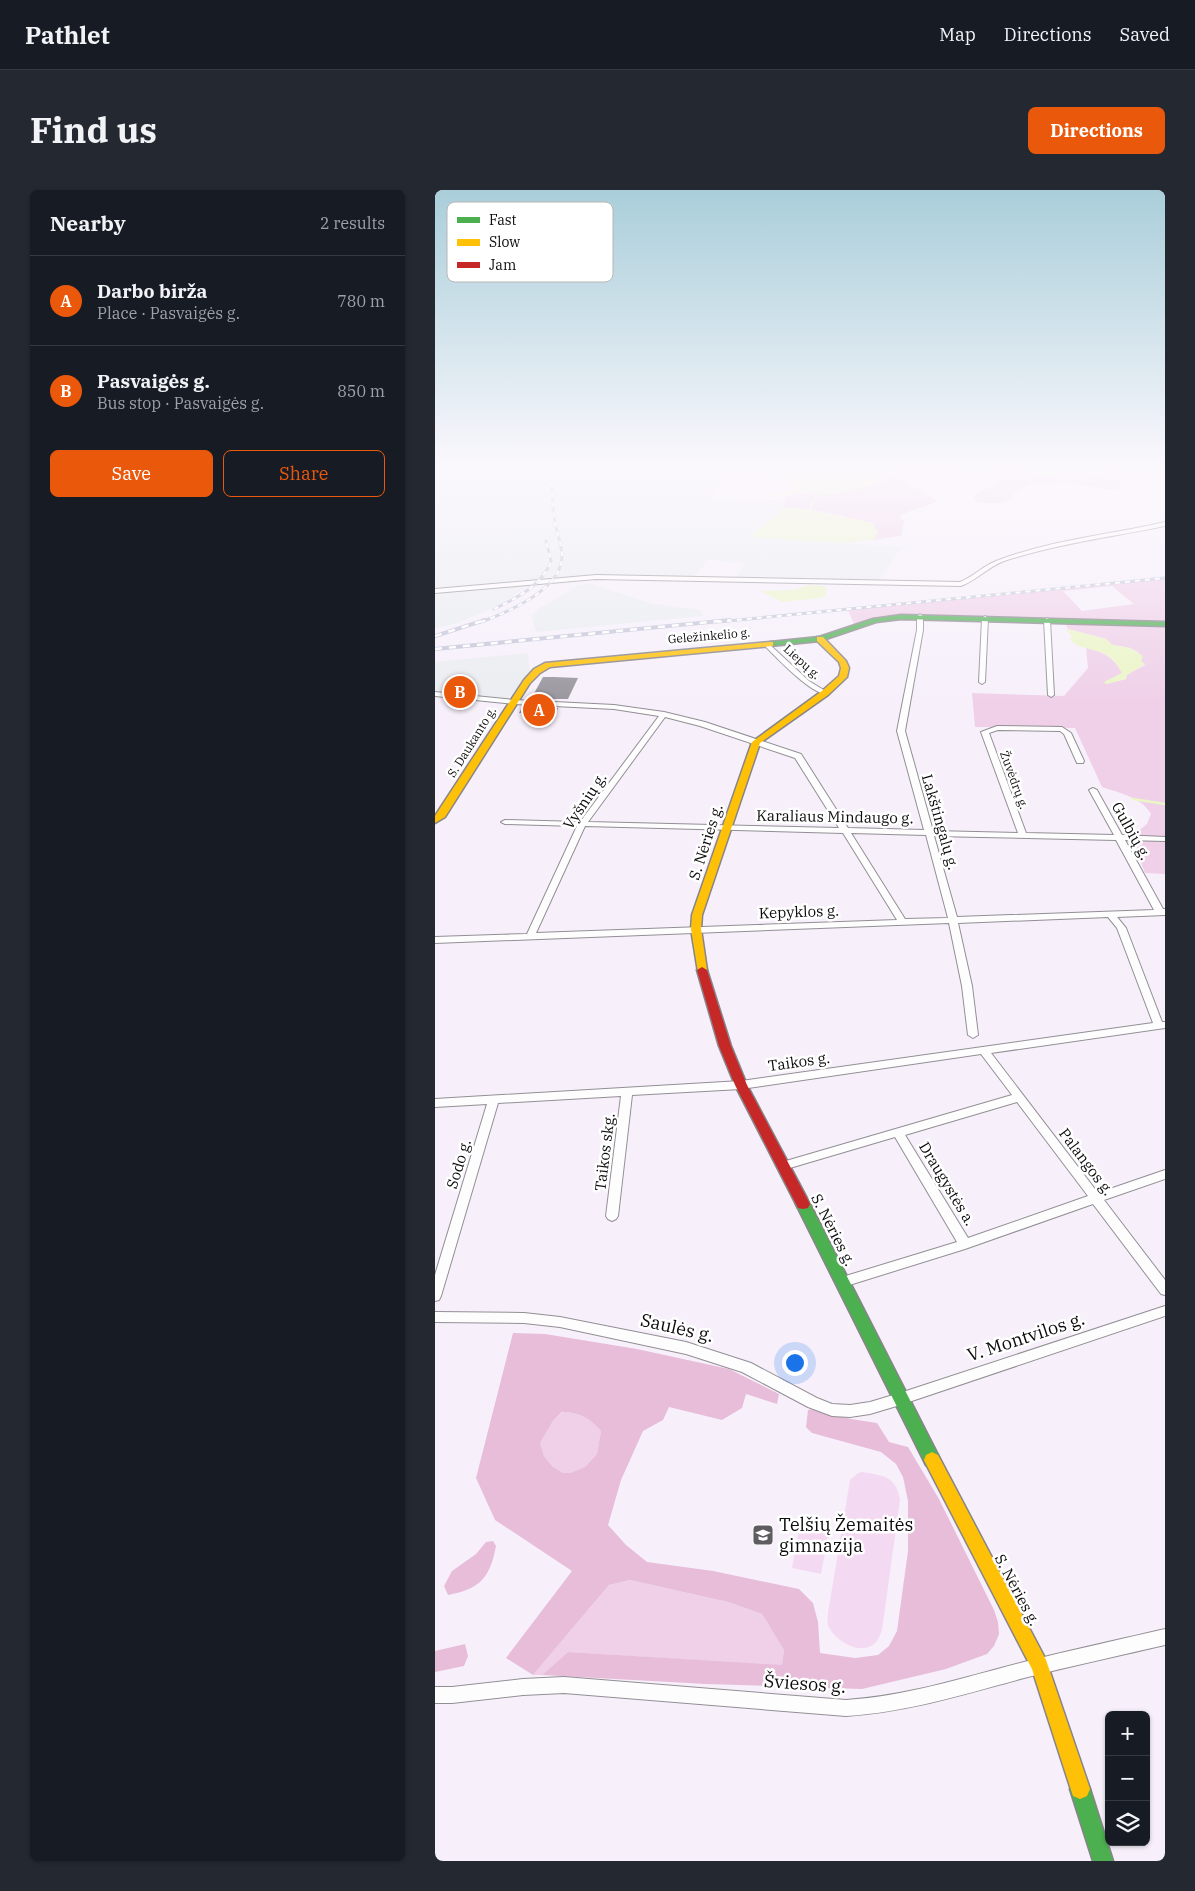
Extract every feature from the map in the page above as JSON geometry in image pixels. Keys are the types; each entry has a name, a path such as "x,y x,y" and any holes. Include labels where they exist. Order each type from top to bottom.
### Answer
{"street":[{"path":"435,591 590,577 961,584 1001,560 1051,547"},
{"name":"Geležinkelio g.","path":"514,702 533,674 548,665 820,639 875,620 920,616 1165,624"},
{"name":"Lakštingalų g.","path":"920,616 920,630 901,731 953,919 967,986 973,1035"},
{"path":"982,682 985,618"},
{"path":"1047,620 1051,695"},
{"path":"756,742 825,693 843,677 845,668 842,661 820,639"},
{"name":"Liepų g.","path":"767,645 807,682 825,693"},
{"path":"435,694 514,702 614,707 664,714 702,724 791,753 801,758 819,792 901,921"},
{"name":"S. Daukanto g.","path":"435,820 440,817 457,792 514,702"},
{"name":"Vyšnių g.","path":"530,937 582,824 664,714"},
{"name":"Žuvėdrų g.","path":"1023,836 985,732 997,728 1062,729 1067,733 1080,761"},
{"name":"S. Nėries g.","path":"756,742 697,915 696,929 701,967 725,1046 741,1085 843,1282 900,1399 1040,1666 1103,1861"},
{"name":"Gulbių g.","path":"1093,790 1163,912"},
{"name":"Karaliaus Mindaugo g.","path":"505,822 1165,839"},
{"name":"Kepyklos g.","path":"435,940 1163,912"},
{"path":"1110,913 1121,928 1162,1025"},
{"name":"Taikos g.","path":"435,1103 741,1085 985,1052 1162,1025"},
{"name":"Palangos g.","path":"985,1052 1095,1200 1165,1290"},
{"name":"Taikos skg.","path":"613,1216 627,1091"},
{"path":"783,1166 1019,1097"},
{"name":"Sodo g.","path":"435,1296 494,1099"},
{"name":"Draugystės a.","path":"843,1282 965,1244 898,1133"},
{"path":"965,1244 1165,1174"},
{"name":"V. Montvilos g.","path":"900,1399 1165,1311"},
{"name":"Saulės g.","path":"435,1317 524,1318 560,1322 686,1348 746,1367 813,1403 832,1410 850,1411 870,1408 900,1399"},
{"name":"Šviesos g.","path":"435,1696 564,1685 846,1708 877,1707 1165,1637"}],"shaded area":[{"path":"435,547 902,547 879,581 735,579 745,563 708,560 693,578 595,576 435,589"},
{"path":"1165,579 1165,874 1145,873 1131,837 1147,824 1151,814 1142,803 1102,787 1075,728 975,727 972,693 1064,696 1088,668 1086,647 1107,656 1119,667 1122,673 1105,682 1106,684 1126,679 1126,675 1145,665 1141,661 1138,652 1130,648 1109,644 1106,639 1068,629 1063,619 927,615 854,624 848,610","holes":["1112,586 1134,604 1082,611 1063,591"]},
{"path":"533,583 497,606 460,622 435,629 435,592"},
{"path":"588,583 653,604 701,610 703,616 536,632 532,616 540,608 577,586"},
{"path":"809,585 825,586 827,589 825,591 826,596 782,602 760,591 793,590"},
{"path":"1068,629 1106,639 1113,645 1130,648 1143,656 1141,661 1145,664 1127,675 1126,679 1106,684 1104,682 1122,673 1116,663 1102,653 1075,644 1070,639 1072,637"},
{"path":"528,653 530,673 508,699 435,691 435,662"},
{"path":"513,1333 545,1334 637,1349 729,1369 779,1394 777,1404 746,1394 742,1408 722,1420 669,1407 663,1420 643,1431 621,1480 608,1525 626,1545 647,1562 713,1571 799,1589 813,1603 818,1622 820,1653 855,1658 878,1655 889,1646 897,1631 908,1551 908,1501 903,1477 896,1464 881,1452 812,1433 806,1427 808,1410 813,1409 851,1419 877,1423 889,1442 908,1447 939,1499 994,1610 999,1634 994,1646 987,1654 946,1669 862,1689 706,1684 542,1675 568,1652 782,1665 784,1650 762,1614 728,1602 630,1580 609,1585 533,1675 506,1658 572,1571 495,1520 476,1478","holes":["562,1412 574,1413 584,1417 601,1431 597,1454 585,1467 570,1473 563,1473 552,1466 544,1456 540,1443 553,1421"]},
{"path":"563,1412 574,1413 584,1417 601,1431 597,1454 585,1467 570,1473 563,1473 552,1466 544,1456 540,1443 553,1421"},
{"path":"863,1472 888,1478 895,1486 900,1500 882,1630 874,1644 861,1648 848,1645 831,1631 828,1625 828,1613 850,1480 858,1473"},
{"path":"802,1515 831,1521 821,1574 792,1568"},
{"path":"493,1541 496,1546 494,1557 487,1574 482,1580 468,1589 448,1595 444,1586 452,1571 476,1554 486,1542"},
{"path":"630,1580 728,1602 762,1614 784,1650 782,1666 568,1652 542,1675 533,1675 609,1585"},
{"path":"465,1644 468,1656 464,1666 435,1672 435,1651"}],"building":[{"path":"543,677 578,678 568,699 531,699"},
{"path":"523,706 558,708 555,715 519,713"}],"waterway":[{"path":"1133,799 1165,804"}],"railway":[{"path":"494,609 519,596 542,577 551,561 547,547"},
{"path":"481,622 518,606 553,580 559,569 562,557 561,547"},
{"path":"717,622 1165,578"},
{"path":"435,636 485,620"},
{"path":"435,649 730,620"}],"traffic: fast":[{"path":"770,644 820,639 875,620 901,617 1165,624"},
{"path":"803,1204 932,1460"},
{"path":"1080,1789 1103,1861"}],"traffic: slow":[{"path":"702,970 696,929 697,915 756,742 825,693 843,677 845,668 842,661 820,639"},
{"path":"435,820 440,817 527,682 537,671 548,665 770,644"},
{"path":"932,1460 1040,1666 1080,1789"}],"traffic: jam":[{"path":"702,970 725,1046 741,1085 803,1204"}],"place":[{"name":"Pasvaigės g.","path":"460,692"},
{"name":"Darbo birža","path":"539,710"},
{"name":"Telšių Žemaitės gimnazija","path":"763,1535"}]}
